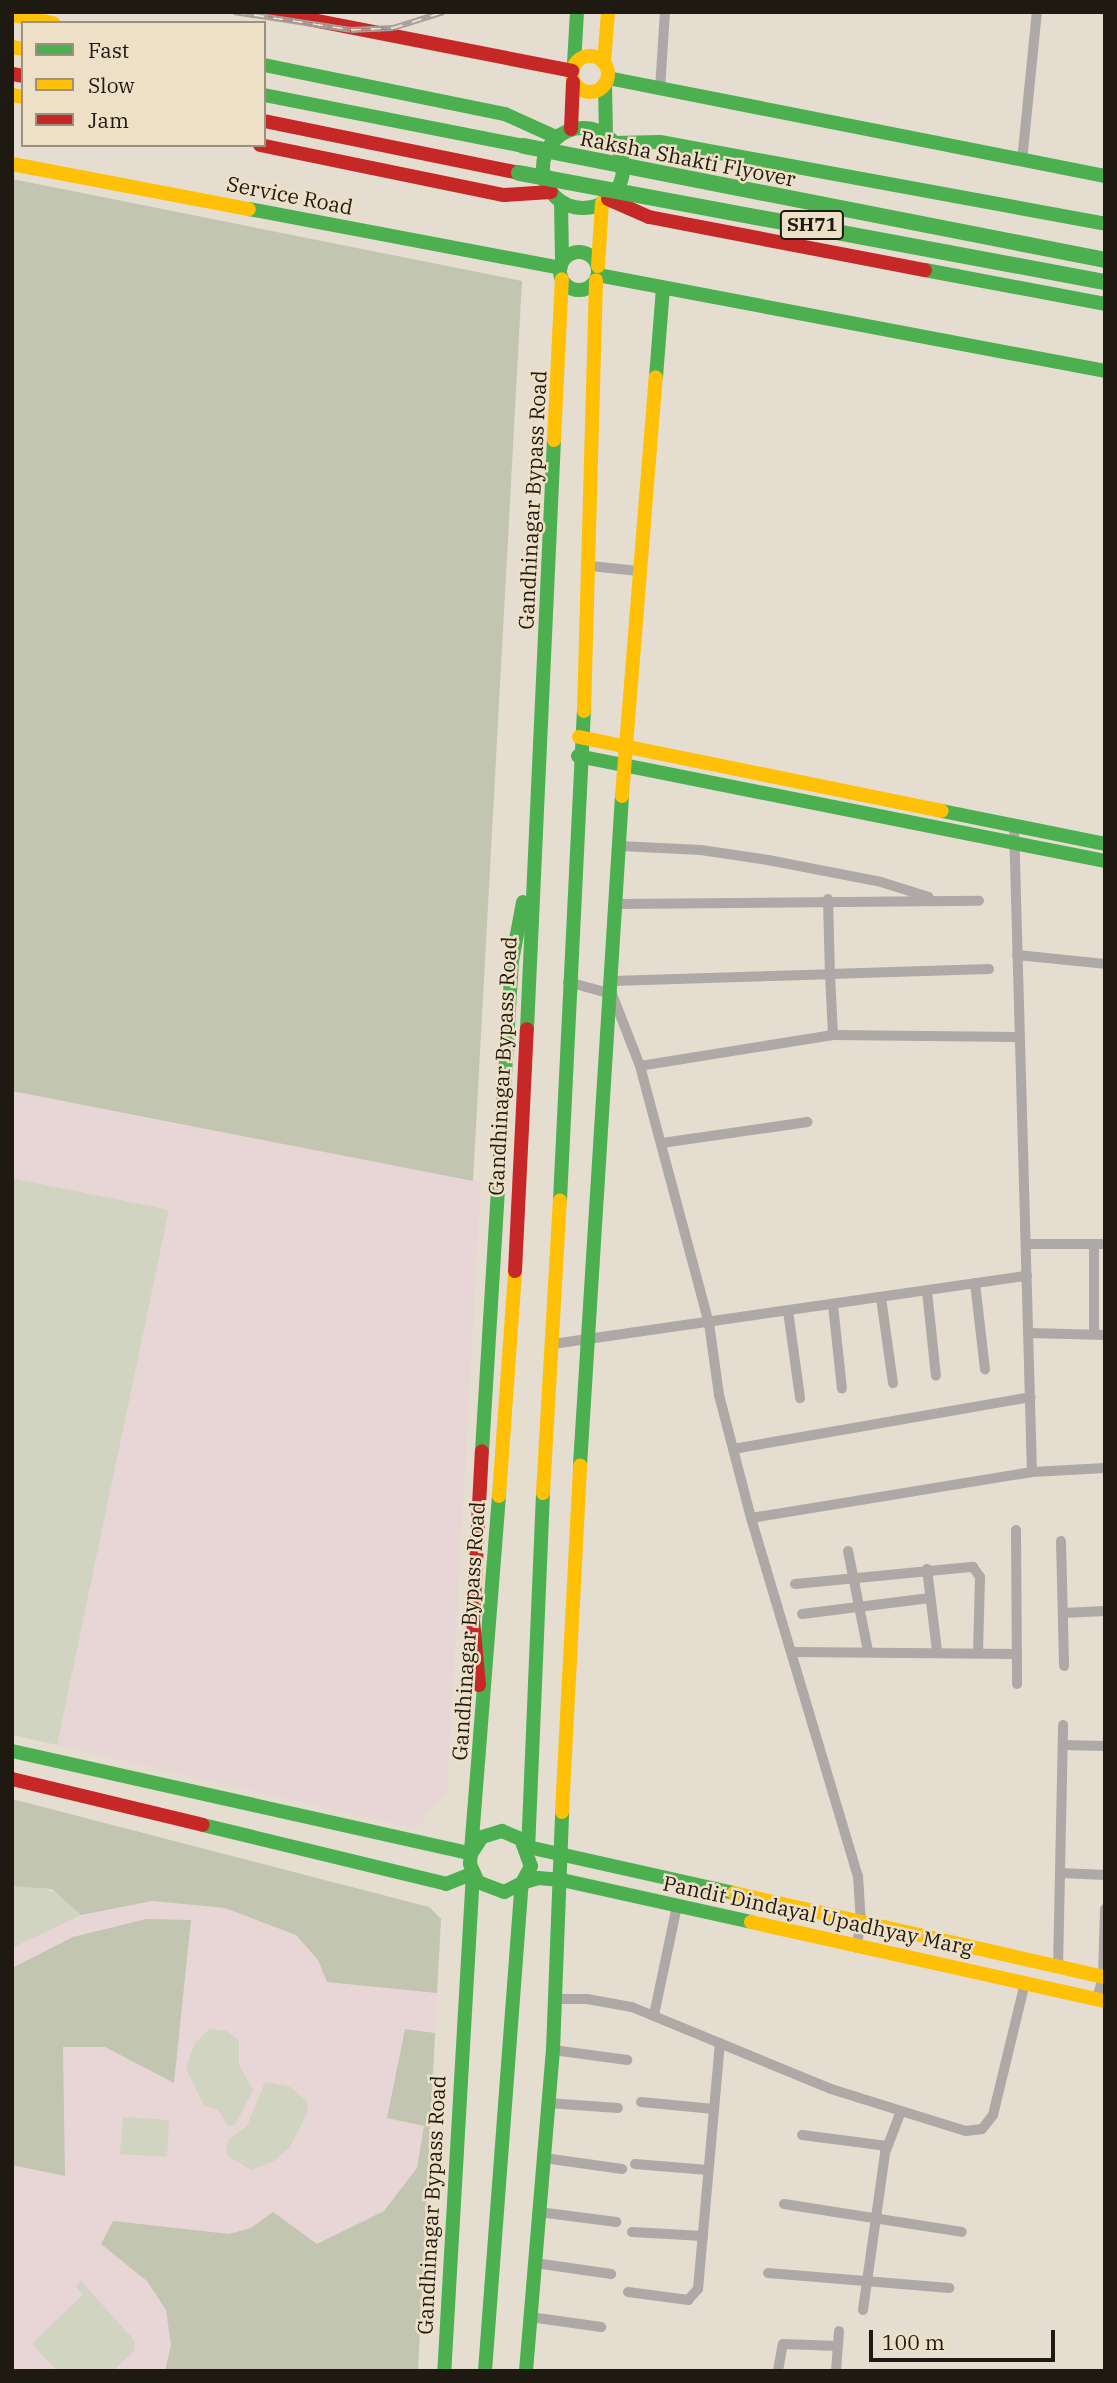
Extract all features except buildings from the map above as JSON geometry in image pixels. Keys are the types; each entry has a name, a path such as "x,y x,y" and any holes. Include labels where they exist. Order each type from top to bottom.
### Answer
{"main road":[{"path":"272,12 573,72 590,93 606,75"},
{"path":"556,197 543,160 563,133 573,72 577,12"},
{"path":"485,2371 522,1883 531,1866 528,1847 536,1605 553,1344 578,756 591,566 597,273 605,201 623,173 610,139 606,75 608,12"},
{"path":"12,15 43,21"},
{"path":"573,72 591,56 606,75 660,89 1105,176"},
{"path":"266,65 505,114 563,133 595,129 610,139 660,142 1105,224"},
{"name":"Raksha Shakti Flyover","path":"266,96 1105,260"},
{"name":"Raksha Shakti Flyover","path":"266,121 520,173 1105,282"},
{"path":"266,146 504,195 556,197 580,208 605,201 649,217 1105,304"},
{"name":"Service Road","path":"12,164 562,270"},
{"name":"Gandhinagar Bypass Road","path":"471,1854 514,1295 521,1085 537,828 562,270 556,197"},
{"path":"578,252 590,255 597,273 589,288 576,290 562,270 578,252"},
{"path":"597,273 663,289 1105,371"},
{"path":"526,2371 553,2050 562,1880 568,1656 613,987 624,762 663,289"},
{"path":"579,737 626,744 1014,833 1105,861"},
{"path":"578,756 1014,833 1105,844"},
{"path":"482,1728 473,1620 495,1195 512,961 537,828"},
{"path":"12,1751 471,1854"},
{"path":"12,1779 446,1885 473,1873"},
{"path":"522,1883 495,1891 473,1873 471,1854 475,1845 492,1832 513,1833 528,1847"},
{"name":"Pandit Dindayal Upadhyay Marg","path":"528,1847 1104,1977"},
{"name":"Gandhinagar Bypass Road","path":"444,2371 473,1873"},
{"name":"Pandit Dindayal Upadhyay Marg","path":"522,1883 538,1878 562,1880 1101,2000"}],"street":[{"path":"660,89 665,12"},
{"path":"1022,161 1037,12"},
{"path":"591,566 638,571"},
{"path":"1014,833 1032,1472"},
{"path":"620,846 701,850 768,860 881,882 934,899"},
{"path":"828,899 833,1035"},
{"path":"618,904 828,899 979,901"},
{"path":"1017,955 1105,964"},
{"path":"568,982 613,987 830,974 989,970"},
{"path":"613,987 662,1143 709,1323 719,1395 751,1518 858,1876 861,1924 856,1947"},
{"path":"639,1066 833,1035 1019,1037"},
{"path":"662,1143 807,1122"},
{"path":"1027,1244 1100,1244 1099,1334 1029,1333"},
{"path":"553,1344 1027,1276"},
{"path":"975,1283 985,1369"},
{"path":"927,1291 936,1376"},
{"path":"881,1298 893,1383"},
{"path":"833,1305 842,1389"},
{"path":"788,1311 800,1398"},
{"path":"733,1449 1030,1397"},
{"path":"751,1518 1032,1472 1105,1468"},
{"path":"1016,1530 1017,1684"},
{"path":"1061,1541 1063,1666"},
{"path":"848,1551 868,1651"},
{"path":"795,1584 927,1569 979,1571 978,1652"},
{"path":"927,1569 937,1651"},
{"path":"802,1614 930,1598"},
{"path":"1063,1613 1105,1611"},
{"path":"792,1652 937,1651 1017,1654"},
{"path":"1058,1968 1063,1726"},
{"path":"1063,1745 1105,1746"},
{"path":"1060,1873 1105,1875"},
{"path":"654,2015 677,1906"},
{"path":"1101,2000 1105,1909"},
{"path":"555,1999 613,2002 654,2015 831,2089 966,2131 982,2129 993,2115 1025,1983"},
{"path":"628,2292 695,2297 720,2043"},
{"path":"553,2050 627,2060"},
{"path":"640,2102 714,2109"},
{"path":"548,2103 618,2108"},
{"path":"863,2310 887,2146 901,2111"},
{"path":"802,2135 887,2146"},
{"path":"544,2158 622,2169"},
{"path":"635,2165 708,2171"},
{"path":"784,2204 962,2232"},
{"path":"540,2211 617,2222"},
{"path":"632,2232 703,2236"},
{"path":"535,2263 611,2274"},
{"path":"768,2273 867,2284 949,2288"},
{"path":"530,2317 601,2327"},
{"path":"836,2371 839,2332"},
{"path":"778,2371 783,2344 838,2346"}],"shaded area":[{"path":"12,1091 481,1182 447,1790 416,1829 57,1745 169,1211 12,1178"},
{"path":"12,1799 429,1907 441,1919 418,2371 12,2371"}],"green space":[{"path":"12,179 522,281 473,1181 12,1091"},
{"path":"12,1178 169,1210 57,1745 12,1735"},
{"path":"12,1799 429,1907 441,1919 437,1993 327,1982 318,1960 296,1935 225,1908 152,1901 81,1915 52,1889 12,1886"},
{"path":"32,1885 60,1894 81,1915 12,1948 12,1886"},
{"path":"146,1919 191,1920 174,2083 105,2047 63,2047 65,2176 12,2165 12,1968 73,1937"},
{"path":"209,2029 227,2031 239,2040 239,2065 253,2090 235,2125 228,2126 217,2109 204,2106 186,2068 195,2043"},
{"path":"405,2029 435,2033 418,2371 165,2371 171,2345 166,2310 147,2281 101,2244 113,2221 229,2234 251,2228 273,2212 317,2244 384,2211 417,2168 424,2126 387,2118"},
{"path":"265,2082 290,2087 307,2101 308,2111 290,2147 274,2161 251,2170 228,2156 226,2148 229,2139 247,2126"},
{"path":"123,2117 169,2120 167,2157 120,2154"},
{"path":"81,2281 135,2341 134,2351 113,2371 57,2371 32,2344 83,2294 75,2286"}],"railway":[{"path":"234,12 351,30 393,28 444,12"}],"traffic: fast":[{"path":"574,64 577,12"},
{"path":"266,65 505,114 556,137"},
{"path":"608,78 1105,176"},
{"path":"605,84 606,135"},
{"path":"266,95 524,146"},
{"path":"583,128 598,131 611,140 620,153 623,168 620,183 611,196 598,205 583,208 568,205 555,196 546,183 543,168 546,153 555,140 568,131 583,128"},
{"path":"614,143 660,142 1105,224"},
{"path":"524,146 1105,260"},
{"path":"519,173 1105,282"},
{"path":"561,202 562,262"},
{"path":"249,209 560,268"},
{"path":"579,252 592,258 598,271 592,284 579,290 566,284 560,271 566,258 579,252"},
{"path":"925,270 1105,304"},
{"path":"598,275 1105,371"},
{"path":"656,377 663,289"},
{"path":"527,1029 554,440"},
{"path":"560,1200 584,711"},
{"path":"578,756 1105,861"},
{"path":"580,1465 622,796"},
{"path":"942,811 1105,844"},
{"path":"482,1451 512,961 523,902"},
{"path":"543,1493 528,1847 734,1893"},
{"path":"471,1854 482,1837 502,1831 521,1839 531,1866 522,1883 504,1892 478,1882 470,1864 499,1496"},
{"path":"12,1751 471,1854"},
{"path":"526,2371 553,2050 562,1812"},
{"path":"203,1825 446,1884 473,1873 444,2371"},
{"path":"485,2371 522,1883 538,1878 562,1880 751,1922"}],"traffic: slow":[{"path":"604,63 608,12"},
{"path":"12,15 43,21"},
{"path":"12,47 21,49"},
{"path":"590,56 603,61 608,74 603,87 590,92 577,87 572,74 577,61 590,56"},
{"path":"12,95 21,97"},
{"path":"12,164 249,209"},
{"path":"598,266 602,203"},
{"path":"554,440 562,279"},
{"path":"584,711 596,280"},
{"path":"622,796 656,377"},
{"path":"579,737 942,811"},
{"path":"543,1493 560,1200"},
{"path":"499,1496 515,1271"},
{"path":"562,1812 580,1465"},
{"path":"734,1893 1105,1977"},
{"path":"751,1922 1105,2001"}],"traffic: jam":[{"path":"272,12 572,71"},
{"path":"12,74 21,76"},
{"path":"571,129 573,82"},
{"path":"266,121 519,173"},
{"path":"266,146 504,195 551,192"},
{"path":"608,199 649,217 925,270"},
{"path":"515,1271 527,1029"},
{"path":"479,1685 473,1620 482,1451"},
{"path":"12,1779 203,1825"}]}
